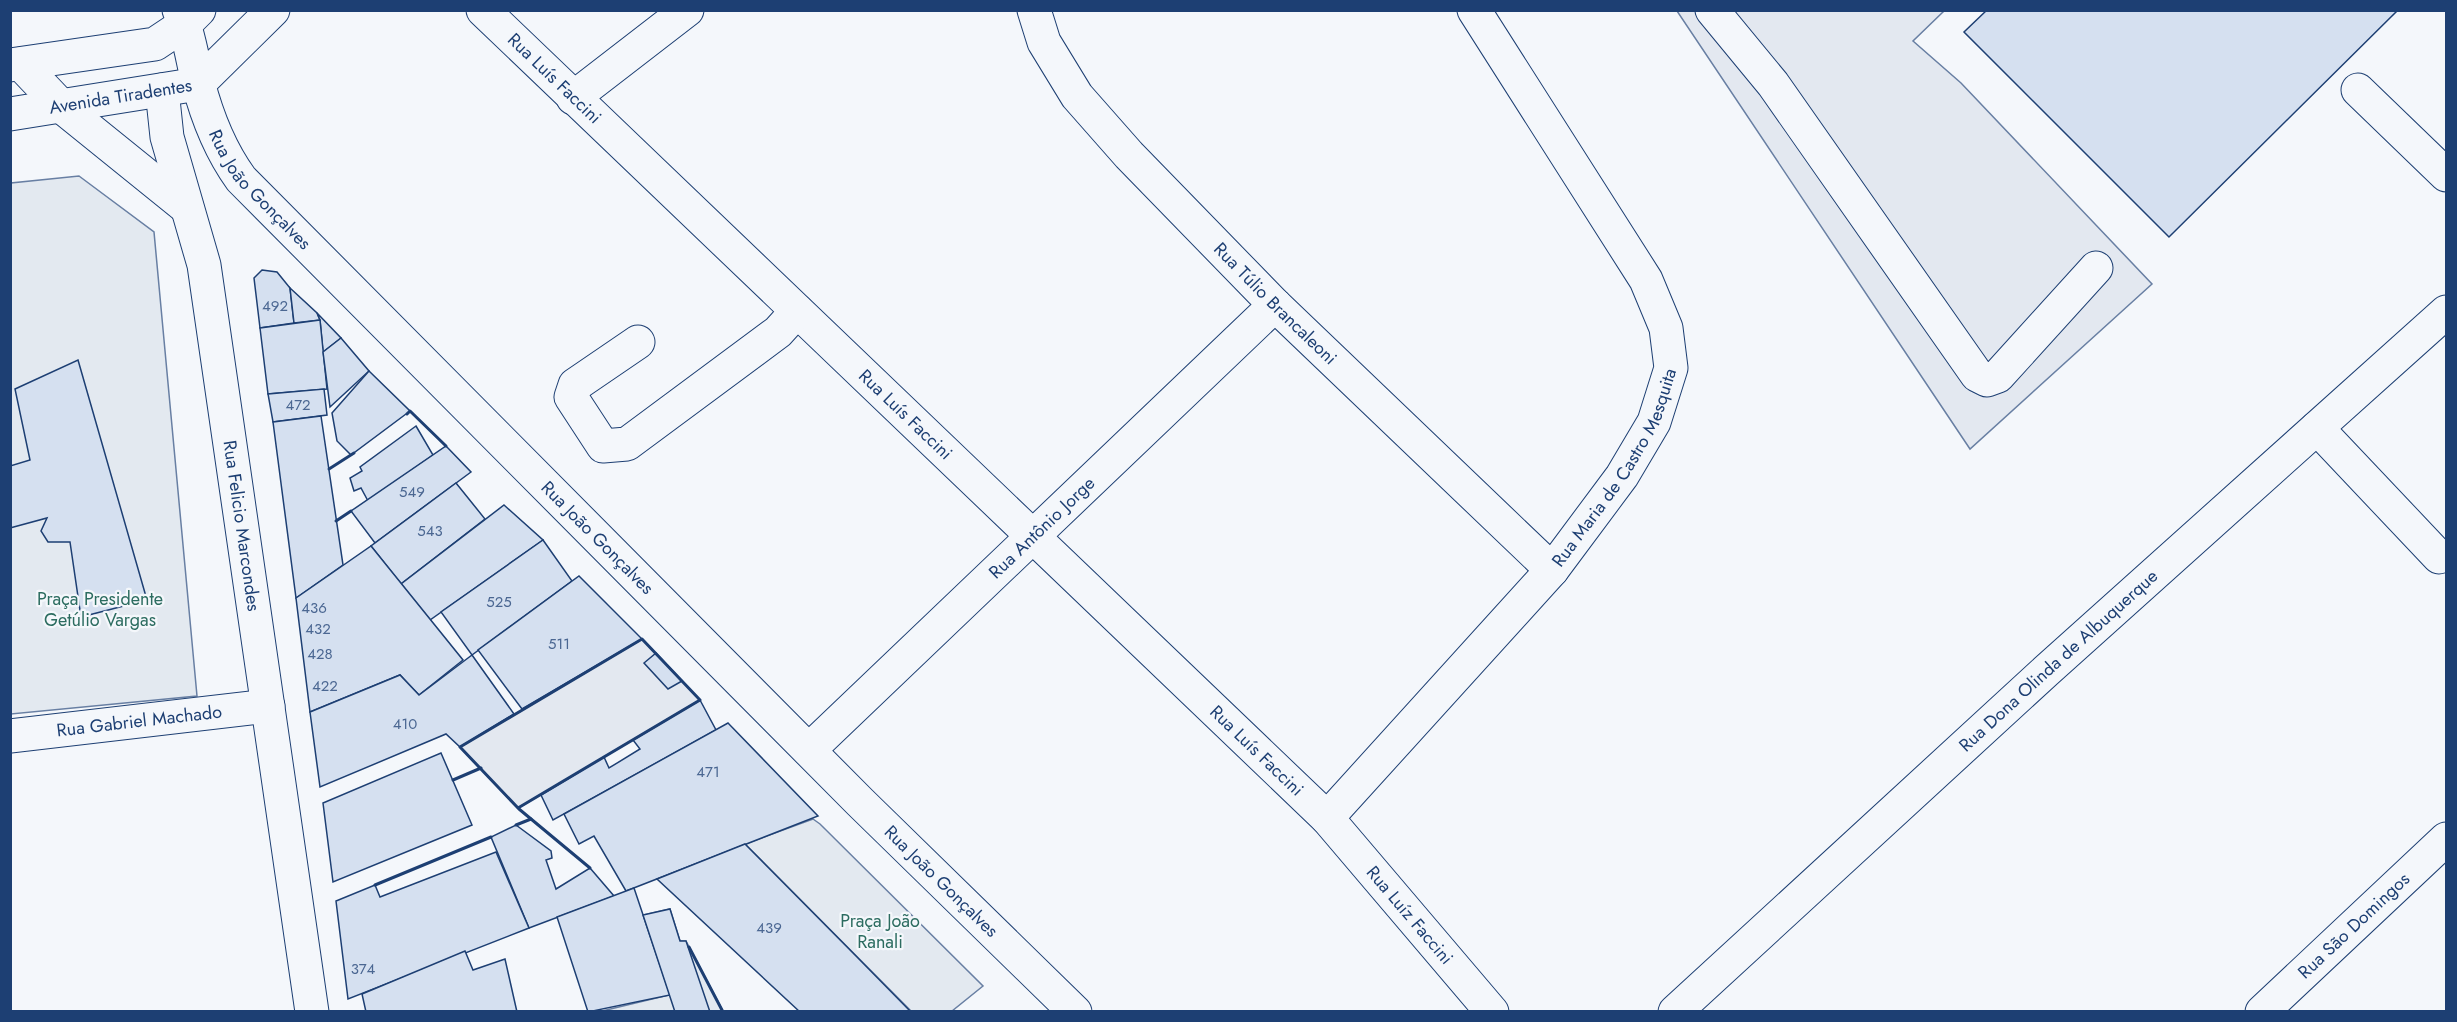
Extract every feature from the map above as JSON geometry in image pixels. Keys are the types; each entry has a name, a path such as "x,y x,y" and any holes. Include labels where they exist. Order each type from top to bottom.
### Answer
{"street":[{"name":"Avenida Tiradentes","path":"10,114 198,84 273,10"},
{"name":"Rua Luís Faccini","path":"483,10 1327,818"},
{"path":"573,98 687,10"},
{"name":"Rua Túlio Brancaleoni","path":"1034,10 1044,42 1077,96 1129,155 1275,305 1552,570"},
{"name":"Rua Maria de Castro Mesquita","path":"1327,818 1552,570 1622,476 1654,422 1671,368 1666,328 1646,280 1474,10"},
{"path":"1719,13 1773,84 1977,375 1987,380 1998,376 2096,268"},
{"name":"Rua João Gonçalves","path":"181,14 198,84 219,144 241,179 809,750 1075,1011"},
{"path":"16,64 155,44 181,14"},
{"name":"Rua Felicio Marcondes","path":"155,44 167,137 204,265 312,1011"},
{"path":"16,64 62,107 187,208"},
{"path":"2358,90 2446,175"},
{"name":"Rua Antônio Jorge","path":"809,750 1275,305"},
{"path":"638,342 575,385 571,397 603,446 627,444 778,332 797,311"},
{"name":"Rua Dona Olinda de Albuquerque","path":"1675,1011 2446,312"},
{"path":"2317,428 2439,557"},
{"name":"Rua Gabriel Machado","path":"10,736 268,706"},
{"name":"Rua Luíz Faccini","path":"1327,818 1492,1011"},
{"name":"Rua São Domingos","path":"2262,1011 2446,839"}],"green space":[{"name":"Praça Presidente Getúlio Vargas","path":"79,176 154,232 197,696 11,714 11,183"},
{"name":"Praça João Ranali","path":"813,819 983,986 952,1011 911,1011 745,844"},
{"path":"670,909 680,941 686,941 723,1011 598,1012 669,995 643,915"}],"shaded area":[{"path":"1677,11 1944,11 1913,41 1961,83 2152,284 1970,449"},
{"path":"642,639 700,700 518,808 460,747"}],"building":[{"path":"1987,10 2398,10 2169,237 1964,32"},
{"path":"262,270 277,272 290,288 294,323 260,328 254,278"},
{"path":"290,288 317,313 320,320 294,323"},
{"path":"317,313 341,338 323,352 320,320"},
{"path":"320,320 327,389 268,394 260,328"},
{"path":"341,338 369,371 330,407 323,352"},
{"path":"78,360 147,600 81,617 70,542 48,542 41,531 47,518 10,528 10,466 30,460 15,389"},
{"path":"369,371 410,411 351,455 337,441 332,413"},
{"path":"324,389 327,415 273,422 268,394"},
{"path":"321,416 343,565 296,598 273,422"},
{"path":"416,426 433,455 368,501 361,488 354,491 350,478 362,471 360,467"},
{"path":"446,446 471,472 375,543 351,511"},
{"path":"456,483 485,519 401,584 371,546"},
{"path":"504,505 543,540 430,620 401,584"},
{"path":"543,540 572,581 472,655 441,612"},
{"path":"371,546 463,660 419,695 400,675 310,712 296,598"},
{"path":"579,576 642,639 522,709 478,650"},
{"path":"656,653 682,681 668,689 644,663"},
{"path":"472,655 514,714 460,747 446,734 320,787 310,712 400,675 419,695"},
{"path":"700,700 716,730 553,820 541,795 604,757 609,768 640,749 633,740"},
{"path":"728,723 818,816 626,891 594,836 579,844 564,814"},
{"path":"441,753 472,825 333,882 323,803"},
{"path":"516,825 551,851 552,858 546,860 556,889 590,868 614,896 529,928 491,837"},
{"path":"745,844 911,1012 800,1012 657,879"},
{"path":"496,852 529,928 348,999 336,901 375,885 380,897"},
{"path":"634,888 670,995 588,1012 557,917"},
{"path":"670,909 680,941 686,941 710,1012 675,1012 643,915"},
{"path":"465,951 473,970 505,959 517,1012 366,1012 362,994"}],"wall":[{"path":"407,414 410,411 446,446"},
{"path":"329,469 354,453"},
{"path":"336,521 351,511"},
{"path":"642,639 700,700 518,808 460,747 642,639"},
{"path":"453,780 481,768"},
{"path":"519,809 590,868"},
{"path":"516,825 531,819"},
{"path":"375,885 491,837"},
{"path":"689,947 723,1012"}]}
